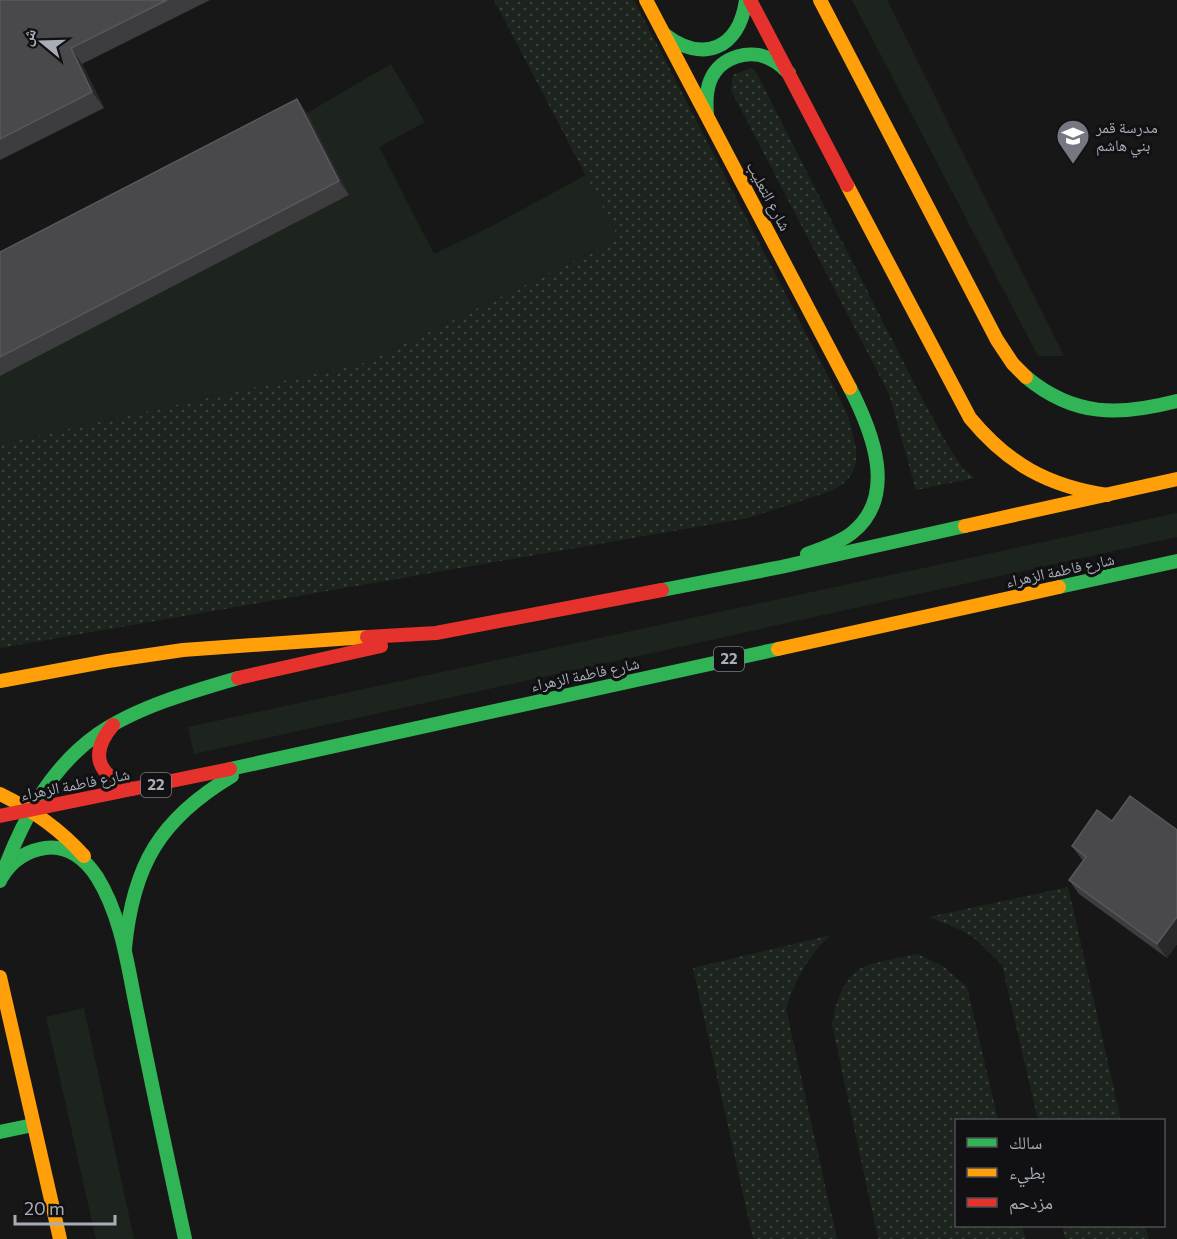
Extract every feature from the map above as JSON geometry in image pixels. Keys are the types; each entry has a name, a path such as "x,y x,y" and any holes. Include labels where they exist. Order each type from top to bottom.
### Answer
{"main road":[{"name":"شارع التعليب","path":"646,0 861,409 876,448 877,488 869,515 847,536 781,567"},
{"path":"664,34 677,45 694,50 720,46 739,28 748,0"},
{"path":"748,0 789,73 970,418 980,431 1016,463 1030,472 1075,490 1107,495"},
{"path":"820,0 997,340 1009,359 1024,376 1063,401 1107,412 1130,411 1177,401"},
{"path":"707,114 705,97 710,80 720,66 734,57 751,53 769,57 789,73"},
{"path":"1,880 15,841 31,810 53,777 91,739 113,725 171,700 226,681 436,633 781,567 1177,479"},
{"name":"شارع فاطمة الزهراء","path":"0,816 281,758 1177,561"},
{"path":"0,681 183,650 436,633"},
{"path":"113,725 99,744 99,759 108,778 132,789"},
{"path":"185,1239 126,962 127,914 143,865 160,835 194,800 214,785 236,774 281,758"},
{"path":"0,794 48,821 76,847 107,894 125,948"},
{"path":"1,880 8,866 18,857 42,847 56,847 81,857 98,878"},
{"path":"0,981 60,1239"},
{"path":"0,1132 33,1125"}],"shaded area":[{"path":"494,0 634,0 847,413 856,447 855,467 850,476 843,484 831,491 748,518 0,648 0,444 367,362 619,239"},
{"path":"852,0 887,0 1064,356 1038,356"},
{"path":"391,64 425,122 379,147 434,254 492,226 586,175 619,239 367,362 0,444 0,376 349,195 307,113"},
{"path":"750,68 756,72 947,444 962,467 975,478 916,490 889,394 731,90 733,75"},
{"path":"1177,513 1177,537 194,754 188,727"},
{"path":"1068,887 1121,1119 1038,1119 1002,965 977,940 961,930 929,917"},
{"path":"831,935 803,969 786,1009 837,1239 753,1239 693,968"},
{"path":"917,954 943,966 967,987 998,1119 955,1119 955,1227 1022,1227 1026,1239 878,1239 832,1024 840,994 852,975 863,967"},
{"path":"84,1008 134,1239 96,1239 46,1017"},
{"path":"1062,1227 1145,1227 1149,1239 1065,1239"}],"building":[{"path":"0,0 167,0 71,48 92,92 0,139"},
{"path":"297,99 339,181 0,357 0,252"},
{"path":"1130,796 1177,830 1177,917 1157,944 1069,880 1086,857 1072,846 1097,810 1112,821"}],"traffic: fast":[{"path":"664,34 692,48 717,47 736,30 746,0"},
{"path":"707,114 710,81 721,65 729,60 738,56 756,55 774,61 789,73"},
{"path":"1026,377 1062,400 1098,410 1136,409 1177,401"},
{"path":"807,554 848,536 867,517 875,500 878,482 877,462 866,423 850,388"},
{"path":"662,590 781,567 965,526"},
{"path":"1059,587 1177,561"},
{"path":"230,769 778,649"},
{"path":"0,881 17,839 38,800 50,781 80,748 113,724 148,708 184,694 238,678"},
{"path":"125,948 135,892 143,868 154,847 186,809 232,776"},
{"path":"2,877 15,861 32,851 45,848 61,849 87,864 106,893 124,945 185,1239"},
{"path":"0,1132 33,1125"}],"traffic: slow":[{"path":"646,0 850,388"},
{"path":"820,0 997,340 1013,364 1026,377"},
{"path":"847,185 970,418 999,448 1031,470 1066,486 1107,495"},
{"path":"965,526 1177,479"},
{"path":"778,649 1059,587"},
{"path":"0,681 183,650 367,637"},
{"path":"0,794 45,821 84,856"},
{"path":"0,977 60,1239"},
{"path":"0,980 1,984"}],"traffic: jam":[{"path":"750,0 847,185"},
{"path":"367,637 436,633 662,590"},
{"path":"238,678 381,646"},
{"path":"113,725 101,746 100,763 111,777 132,789"},
{"path":"0,816 230,769"}],"place":[{"name":"مدرسة قمر بني هاشم","path":"1073,165"}]}
